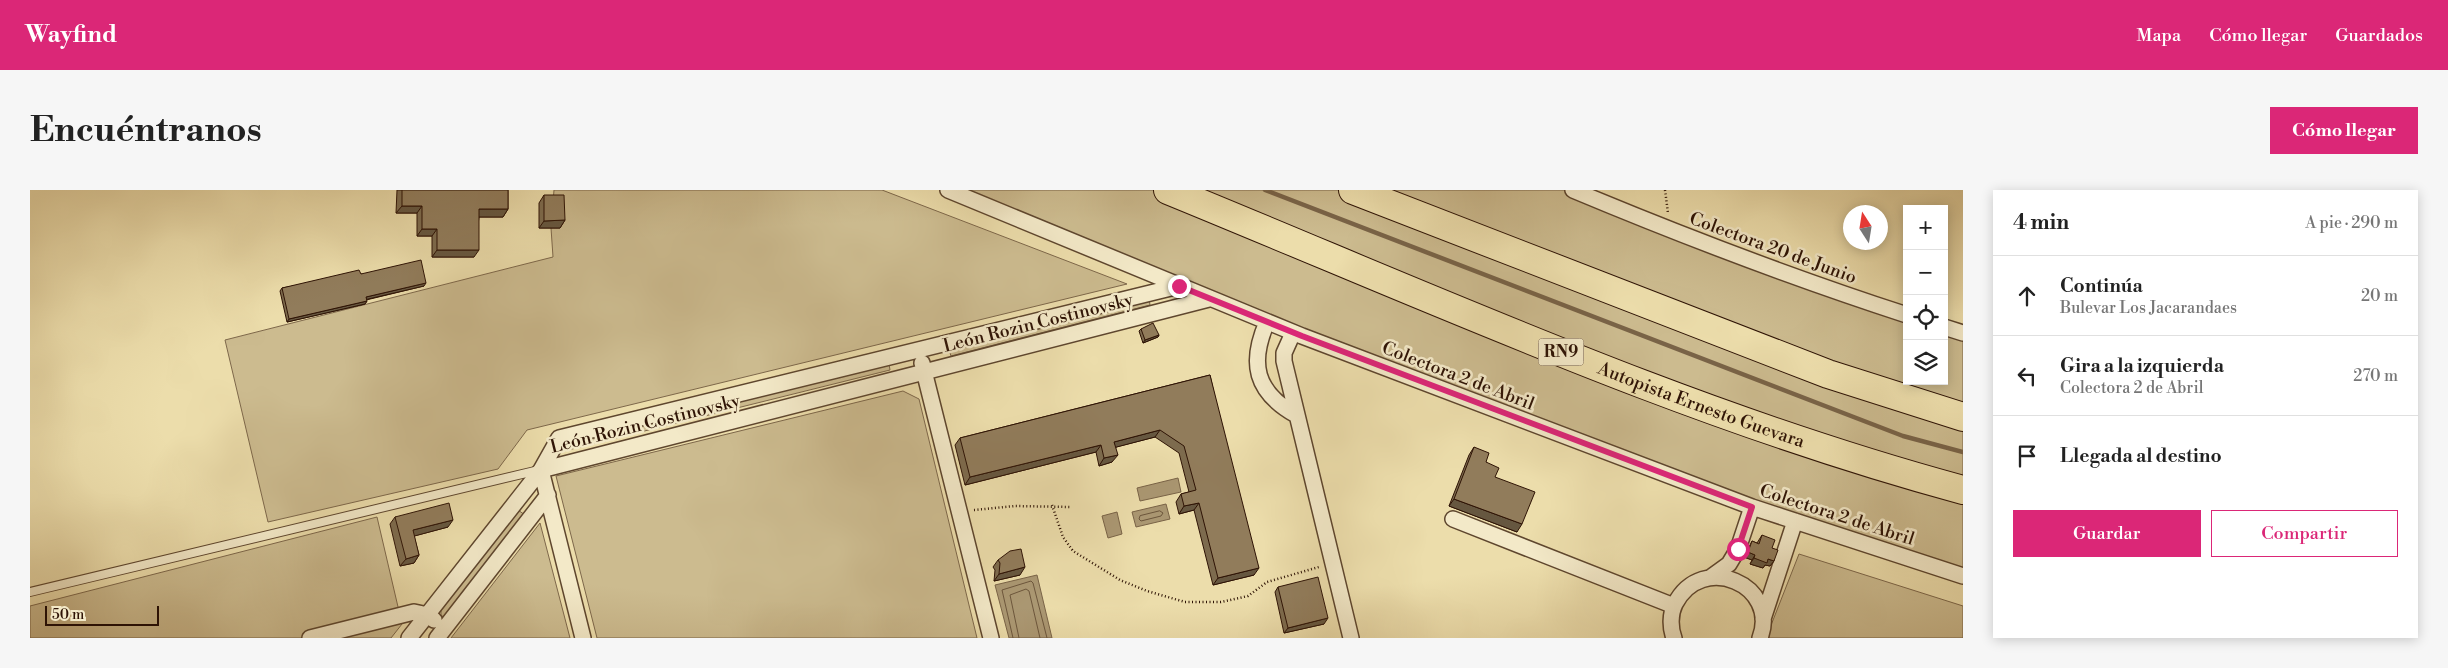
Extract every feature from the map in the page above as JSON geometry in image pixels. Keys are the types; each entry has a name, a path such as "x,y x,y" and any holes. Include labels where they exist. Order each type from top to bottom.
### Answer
{"highway":[{"name":"Autopista Ernesto Guevara","path":"1168,190 1643,385 1797,440 1963,490"},
{"path":"1353,190 1828,374 1963,417"}],"street":[{"name":"Colectora 2 de Abril","path":"948,190 1293,333 1752,507 1963,576"},
{"name":"Colectora 20 de Junio","path":"1573,190 1671,231 1819,286 1903,314"},
{"name":"León Rozin Costinovsky","path":"541,470 559,438 1179,286"},
{"name":"León Rozin Costinovsky","path":"541,470 1209,299"},
{"path":"1267,322 1256,350 1265,389 1278,405 1296,414"},
{"path":"1948,328 1963,333"},
{"path":"1293,333 1283,357 1352,638"},
{"path":"918,350 991,638"},
{"path":"541,470 583,638"},
{"path":"409,638 541,470"},
{"path":"310,638 414,612 428,614 441,633 548,495"},
{"path":"1674,638 1671,620 1674,606 1688,587 1711,577 1729,564 1738,549 1752,507"},
{"path":"1453,519 1674,606"},
{"path":"1760,638 1763,619 1795,521"},
{"path":"1711,577 1726,578 1740,583 1756,599 1763,619"}],"lane":[{"path":"30,592 541,470"}],"path":[{"path":"1664,190 1671,231"},
{"path":"1052,505 1063,537 1073,551 1120,580 1147,591 1185,602 1221,602 1248,596 1267,582 1333,563"},
{"path":"959,512 1015,506 1052,505 1070,507"}],"shaded area":[{"path":"554,190 882,190 1127,284 527,430 498,469 268,522 225,340 553,257 551,228"},
{"path":"948,190 1573,190 1903,314 1903,385 1948,385 1948,328 1963,333 1963,576 1752,507"},
{"path":"1149,299 1150,305 951,356 949,350"},
{"path":"889,364 890,370 568,450 567,444"},
{"path":"903,391 919,399 977,638 597,638 556,476"},
{"path":"518,510 525,515 447,617 441,616 441,610"},
{"path":"377,517 402,624 391,638 30,638 30,606"},
{"path":"540,523 570,638 451,638"},
{"path":"1799,554 1963,606 1963,638 1766,638"}],"water":[{"path":"1178,478 1181,492 1140,501 1137,488"},
{"path":"1166,504 1170,519 1136,527 1132,512"},
{"path":"1117,512 1122,534 1108,538 1102,516"},
{"path":"1037,575 1052,638 1009,638 995,585"}],"building":[{"path":"402,190 508,190 508,209 479,209 479,250 437,250 437,229 422,229 422,206 402,206"},
{"path":"544,195 564,195 565,220 544,221"},
{"path":"421,260 426,283 366,297 367,301 289,319 282,288 359,270 361,274"},
{"path":"1153,323 1159,335 1145,340 1141,329"},
{"path":"1210,375 1259,568 1218,578 1199,503 1184,506 1181,494 1196,490 1184,446 1160,430 1114,442 1118,455 1104,458 1101,445 970,477 960,438"},
{"path":"1474,447 1489,453 1486,462 1499,468 1495,477 1535,492 1522,524 1454,499"},
{"path":"449,503 453,520 413,530 419,555 406,559 395,517"},
{"path":"1762,535 1775,540 1772,548 1778,550 1774,561 1768,559 1767,563 1754,558 1755,555 1748,552 1752,541 1759,544"},
{"path":"1021,549 1025,567 999,574 1000,563 998,560 1010,551"},
{"path":"1318,577 1328,618 1288,628 1278,587"}],"waterway":[{"path":"1265,190 1903,436 1963,452"}],"route":[{"path":"1179,286 1302,336 1752,507 1738,549"}]}
